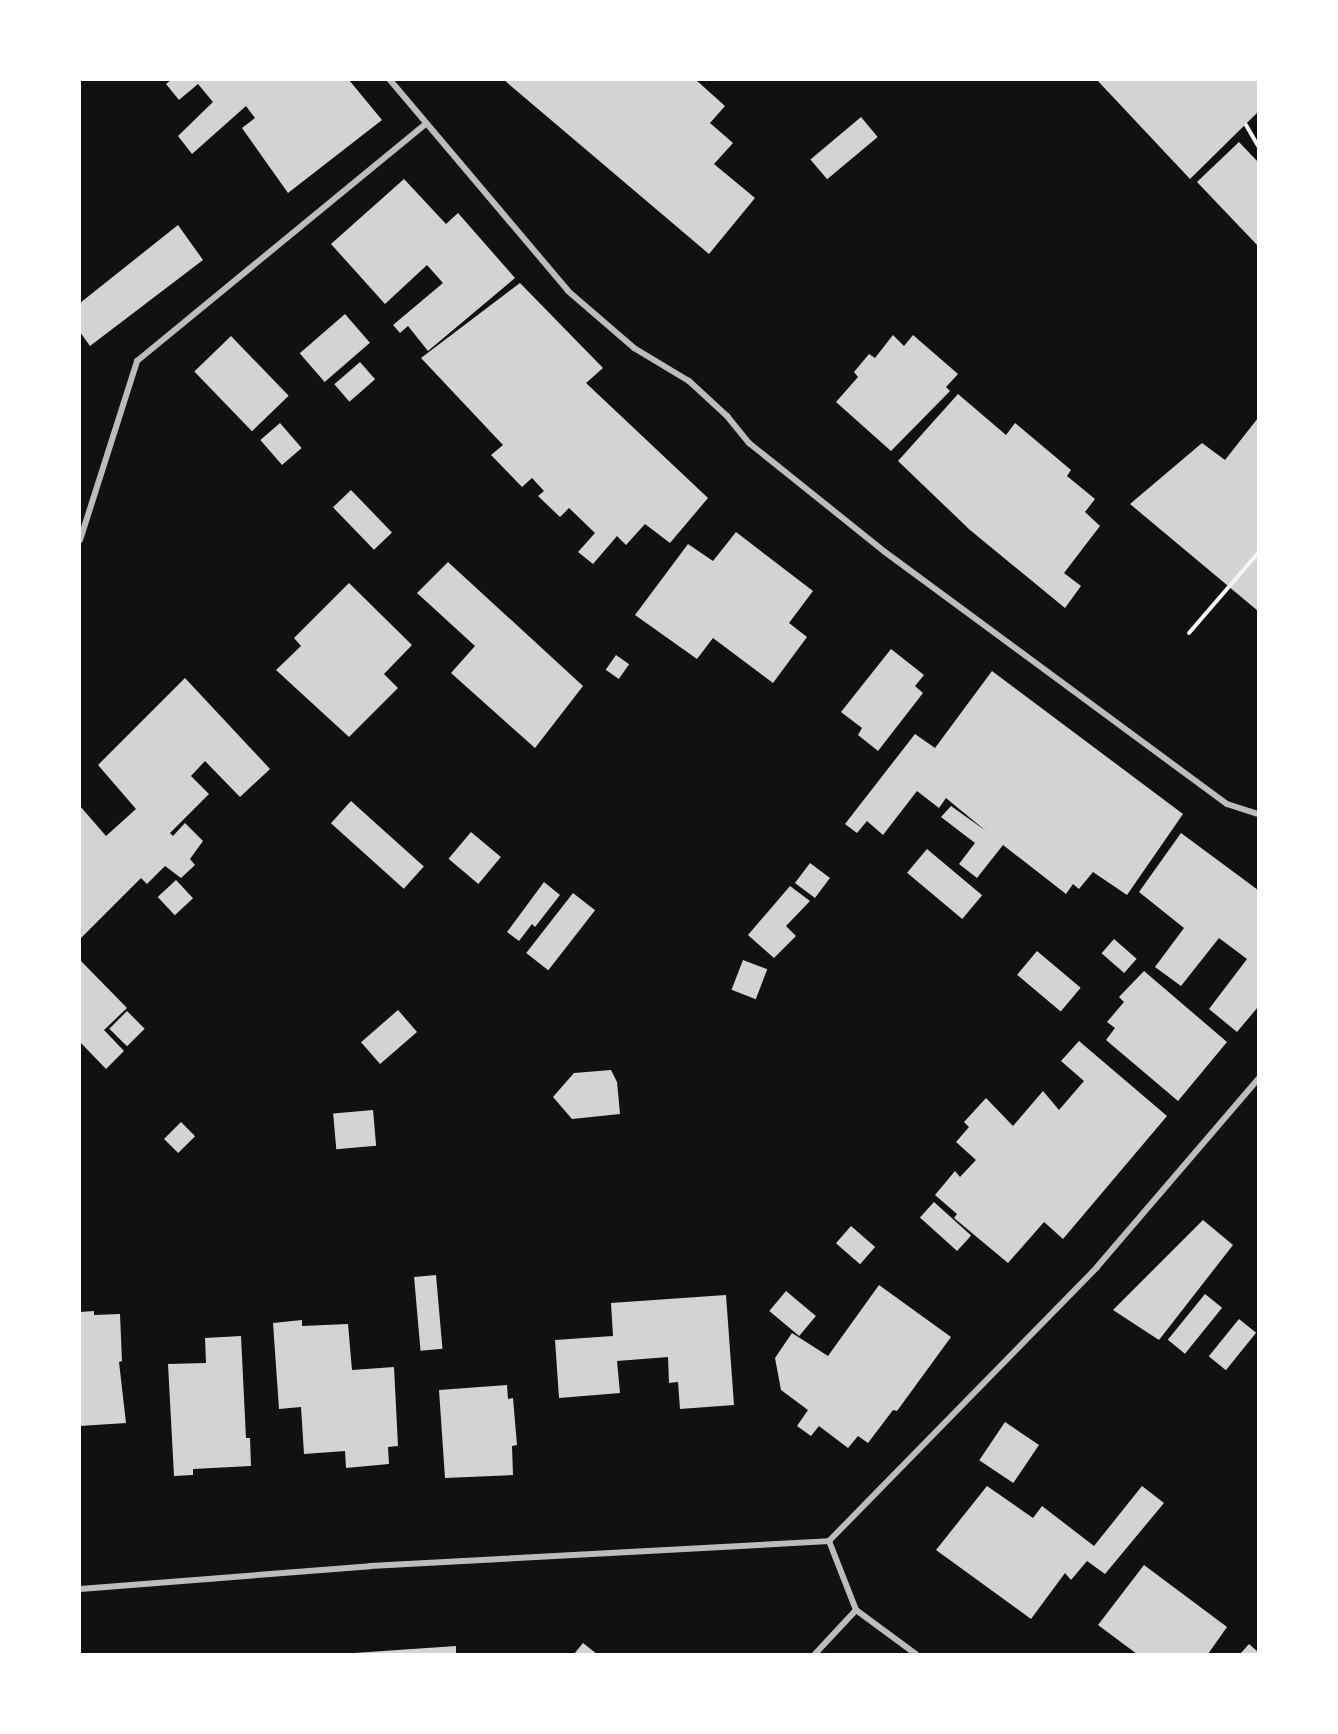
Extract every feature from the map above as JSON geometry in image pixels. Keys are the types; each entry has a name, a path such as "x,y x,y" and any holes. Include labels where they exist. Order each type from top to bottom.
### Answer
{"street":[{"path":"390,80 568,291 634,348 689,381 727,416 749,443 885,552 1227,804 1258,814"},
{"path":"80,540 137,361 426,124"},
{"path":"80,1589 370,1566 829,1540 1098,1267 1258,1078"},
{"path":"829,1540 856,1610 916,1654"},
{"path":"815,1654 856,1610"}],"path":[{"path":"1246,125 1258,146"},
{"path":"1189,633 1258,553"}],"building":[{"path":"171,80 349,80 382,120 288,193 242,128 255,118 246,106 192,154 178,136 213,102 198,84 179,100 166,84"},
{"path":"504,80 696,80 725,106 710,123 733,143 714,164 755,198 709,254"},
{"path":"1097,80 1258,80 1258,112 1190,179"},
{"path":"861,117 878,137 827,179 810,159"},
{"path":"1239,142 1258,162 1258,246 1197,182"},
{"path":"404,179 446,224 458,213 515,278 428,351 408,326 400,333 393,325 443,283 427,265 385,304 331,244"},
{"path":"178,225 203,260 90,346 80,332 80,303"},
{"path":"520,283 603,368 586,383 708,498 670,543 645,524 626,545 617,536 593,564 578,552 595,533 569,508 560,517 538,496 544,491 532,478 522,487 491,455 503,445 421,358"},
{"path":"345,314 370,343 325,382 300,353"},
{"path":"893,335 904,346 913,335 958,374 946,387 950,391 891,451 836,402 858,377 854,372 869,354 875,358"},
{"path":"231,336 289,396 252,431 194,371"},
{"path":"360,362 375,379 349,402 334,384"},
{"path":"958,394 1006,435 1015,423 1071,470 1067,476 1095,499 1085,512 1100,526 1064,573 1081,586 1065,608 970,530 898,461"},
{"path":"1258,418 1258,611 1130,504 1202,443 1225,460"},
{"path":"280,423 302,448 282,465 260,440"},
{"path":"351,490 392,532 374,550 333,507"},
{"path":"736,532 813,591 789,623 807,637 773,683 713,638 697,659 635,615 688,544 713,561"},
{"path":"448,562 583,686 535,748 451,673 475,646 417,593"},
{"path":"349,583 412,645 384,674 398,688 349,737 276,670 301,646 294,638"},
{"path":"891,649 924,675 915,686 923,693 878,751 858,735 862,728 841,712"},
{"path":"616,655 629,664 619,679 606,670"},
{"path":"992,671 1183,814 1127,895 1093,872 1079,889 1073,884 1066,894 1003,845 977,878 959,864 975,843 941,817 951,806 986,831 946,798 939,808 917,791 883,835 867,821 857,833 845,824 915,734 935,748"},
{"path":"185,678 270,769 240,797 205,761 191,776 209,794 170,833 173,836 185,823 203,841 190,859 195,865 181,878 165,866 147,884 141,878 80,939 80,806 106,836 136,809 98,765"},
{"path":"351,801 424,867 404,889 331,823"},
{"path":"471,832 501,857 478,884 449,859"},
{"path":"1181,833 1258,890 1258,1007 1237,1032 1209,1009 1247,959 1219,938 1181,986 1155,967 1184,928 1139,892"},
{"path":"927,849 982,895 962,919 907,873"},
{"path":"810,863 830,878 815,898 795,883"},
{"path":"176,880 193,898 175,915 158,897"},
{"path":"544,882 560,895 535,927 532,924 519,941 507,932"},
{"path":"790,886 810,901 786,926 796,936 774,958 748,935"},
{"path":"573,893 595,910 548,970 526,953"},
{"path":"1114,939 1137,959 1124,973 1102,953"},
{"path":"1037,951 1081,988 1061,1011 1017,975"},
{"path":"743,960 767,969 756,999 732,990"},
{"path":"81,961 127,1008 104,1030 124,1051 106,1069 80,1042"},
{"path":"1144,971 1227,1042 1178,1101 1106,1040 1115,1028 1107,1022 1124,1002 1119,997"},
{"path":"398,1010 417,1032 380,1064 361,1042"},
{"path":"127,1011 145,1029 127,1046 109,1029"},
{"path":"1079,1041 1167,1116 1063,1239 1044,1222 1008,1263 954,1218 957,1214 935,1195 955,1171 960,1177 976,1160 956,1142 969,1127 964,1122 986,1098 1013,1126 1043,1091 1059,1110 1084,1081 1061,1061"},
{"path":"611,1070 617,1082 620,1114 572,1119 553,1097 574,1073"},
{"path":"373,1110 376,1146 336,1149 333,1113"},
{"path":"181,1122 195,1136 178,1153 164,1139"},
{"path":"934,1202 971,1235 957,1251 920,1218"},
{"path":"1203,1220 1233,1245 1159,1340 1113,1310"},
{"path":"851,1226 875,1247 860,1264 836,1243"},
{"path":"436,1275 442,1349 421,1351 414,1277"},
{"path":"879,1285 951,1337 897,1411 893,1410 868,1443 858,1436 848,1448 819,1426 811,1436 797,1426 808,1410 781,1390 775,1358 792,1333 828,1356"},
{"path":"786,1291 816,1316 799,1336 769,1311"},
{"path":"1205,1294 1222,1308 1185,1354 1168,1340"},
{"path":"726,1295 734,1405 680,1409 678,1382 669,1383 668,1357 617,1361 620,1393 559,1398 555,1340 613,1336 611,1303"},
{"path":"94,1311 94,1315 120,1314 122,1361 119,1362 126,1423 80,1426 80,1312"},
{"path":"1239,1319 1256,1333 1226,1370 1209,1356"},
{"path":"302,1320 302,1326 348,1324 352,1370 394,1367 398,1446 388,1447 389,1464 346,1468 345,1451 304,1454 301,1407 279,1409 273,1323"},
{"path":"241,1336 246,1438 250,1438 251,1466 193,1469 193,1475 174,1476 168,1364 206,1363 205,1338"},
{"path":"507,1385 508,1399 513,1398 517,1445 512,1446 513,1475 445,1478 439,1390"},
{"path":"1005,1422 1039,1445 1013,1483 979,1460"},
{"path":"987,1486 1033,1518 1042,1506 1094,1546 1142,1486 1164,1503 1105,1574 1087,1561 1071,1580 1065,1573 1031,1619 936,1550"},
{"path":"1144,1565 1227,1627 1208,1654 1137,1654 1098,1625"},
{"path":"583,1643 597,1654 574,1654"},
{"path":"1249,1644 1258,1654 1240,1654"},
{"path":"456,1646 456,1654 354,1654 354,1653"}]}
